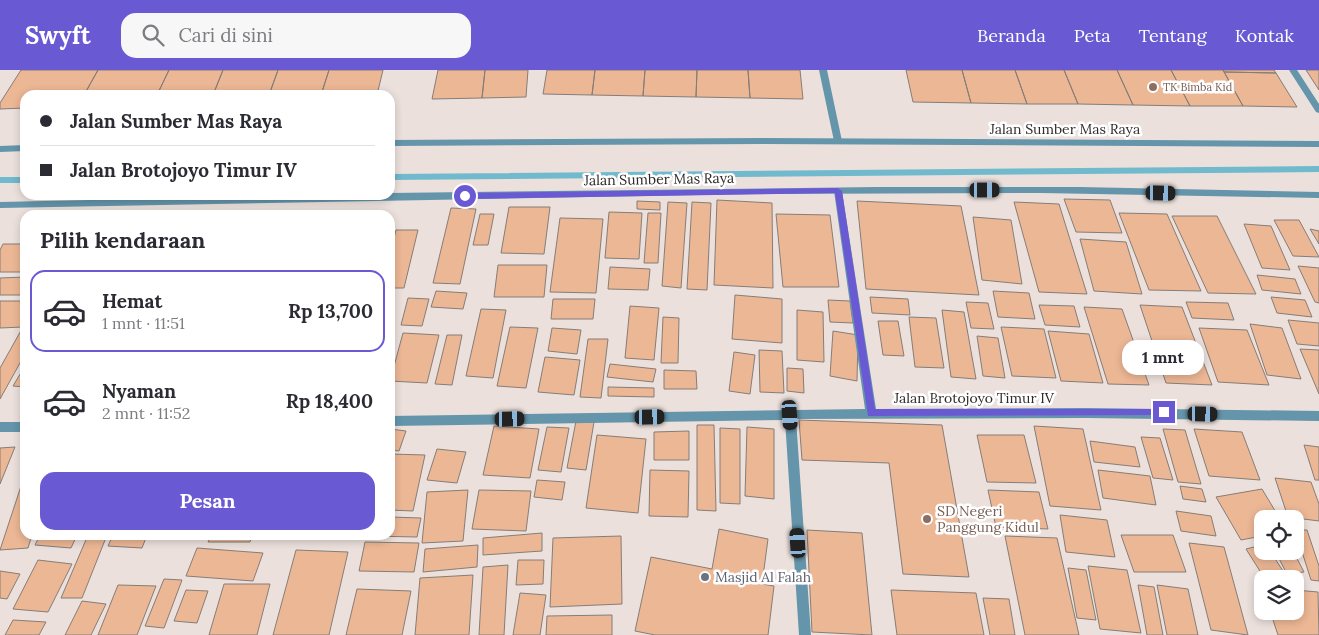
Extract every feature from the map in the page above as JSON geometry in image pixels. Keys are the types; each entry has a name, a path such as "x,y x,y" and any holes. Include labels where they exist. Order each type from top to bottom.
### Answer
{"street":[{"path":"823,70 838,141"},
{"path":"1293,70 1319,110"},
{"name":"Jalan Sumber Mas Raya","path":"395,143 838,141 1319,144"},
{"path":"0,149 20,148"},
{"name":"Jalan Sumber Mas Raya","path":"395,197 1004,190 1319,195"},
{"path":"838,191 871,413"},
{"name":"Jalan Sumber Mas Raya","path":"0,205 234,200"},
{"name":"Jalan Brotojoyo Timur IV","path":"395,421 871,413 1164,412 1319,416"},
{"path":"790,415 805,635"},
{"path":"0,427 20,427"}],"building":[{"path":"21,70 98,70 87,90 20,90 20,108 0,109 0,103"},
{"path":"98,70 169,70 159,90 87,90"},
{"path":"169,70 223,70 215,90 159,90"},
{"path":"223,70 278,70 271,90 215,90"},
{"path":"278,70 329,70 323,90 271,90"},
{"path":"329,70 383,70 378,90 323,90"},
{"path":"438,70 485,70 482,98 432,99"},
{"path":"485,70 528,70 526,97 482,98"},
{"path":"547,70 595,70 592,95 543,94"},
{"path":"595,70 645,70 643,96 592,95"},
{"path":"645,70 697,70 696,97 643,96"},
{"path":"697,70 748,70 750,98 696,97"},
{"path":"748,70 800,70 803,99 750,98"},
{"path":"906,70 962,70 971,103 913,102"},
{"path":"962,70 1015,70 1027,104 971,103"},
{"path":"1015,70 1064,70 1078,104 1027,104"},
{"path":"1064,70 1117,70 1133,105 1078,104"},
{"name":"TK Bimba Kid","path":"1117,70 1171,70 1190,106 1133,105"},
{"path":"1171,70 1223,70 1243,106 1190,106"},
{"path":"1223,70 1274,70 1276,73 1224,72"},
{"path":"1306,70 1319,70 1319,90"},
{"path":"1224,72 1276,73 1297,107 1243,106"},
{"path":"1064,199 1110,200 1122,233 1076,232"},
{"path":"717,200 772,203 773,288 714,285"},
{"path":"637,201 660,202 660,210 637,209"},
{"path":"857,201 961,206 979,295 866,289"},
{"path":"668,202 687,203 681,288 662,286"},
{"path":"692,202 711,203 707,290 687,289"},
{"path":"1014,202 1059,204 1087,294 1039,292"},
{"path":"509,207 550,207 544,254 501,253"},
{"path":"451,208 476,209 460,284 433,283"},
{"path":"609,212 642,213 639,259 605,258"},
{"path":"648,213 661,213 658,263 644,263"},
{"path":"1119,213 1167,214 1201,291 1149,290"},
{"path":"480,214 494,214 488,245 473,245"},
{"path":"776,214 830,215 839,287 783,287"},
{"path":"1172,216 1217,216 1256,294 1208,293"},
{"path":"973,217 1011,220 1022,284 982,280"},
{"path":"560,218 603,219 596,293 550,292"},
{"path":"1274,220 1299,220 1319,257 1293,256"},
{"path":"1244,224 1271,226 1290,270 1262,268"},
{"path":"1310,229 1319,231 1319,244"},
{"path":"396,230 418,230 404,288 395,288"},
{"path":"1080,239 1126,242 1142,294 1094,291"},
{"path":"3,244 20,244 20,272 0,272 0,250"},
{"path":"498,265 547,265 544,297 494,297"},
{"path":"1298,266 1319,268 1319,303 1315,302"},
{"path":"610,267 650,269 648,290 608,289"},
{"path":"1257,275 1295,279 1301,294 1262,290"},
{"path":"20,277 20,295 0,295 0,278"},
{"path":"436,291 467,293 463,309 431,307"},
{"path":"993,291 1029,293 1035,319 998,317"},
{"path":"735,295 782,299 782,343 732,339"},
{"path":"870,297 908,299 910,315 872,313"},
{"path":"1271,297 1305,300 1312,317 1277,313"},
{"path":"408,298 429,299 422,326 401,325"},
{"path":"553,299 595,299 593,319 551,319"},
{"path":"828,300 850,301 853,323 830,322"},
{"path":"0,301 20,301 20,327 0,328"},
{"path":"966,302 988,303 994,329 971,328"},
{"path":"1186,302 1228,303 1234,320 1192,318"},
{"path":"1039,305 1074,306 1080,327 1045,325"},
{"path":"1140,305 1182,307 1212,385 1166,383"},
{"path":"630,306 659,308 654,360 625,358"},
{"path":"1084,307 1122,309 1149,385 1108,384"},
{"path":"481,309 506,310 493,378 466,376"},
{"path":"797,310 823,312 824,362 797,360"},
{"path":"942,310 964,312 976,379 951,377"},
{"path":"663,317 679,318 678,363 661,363"},
{"path":"909,317 936,318 944,368 915,367"},
{"path":"1288,320 1319,323 1319,346 1297,344"},
{"path":"878,321 898,321 904,356 883,355"},
{"path":"1250,324 1282,328 1301,379 1267,375"},
{"path":"510,327 538,328 526,388 497,386"},
{"path":"1001,327 1044,329 1056,378 1012,376"},
{"path":"552,328 581,330 577,354 548,351"},
{"path":"1199,328 1247,330 1269,385 1218,382"},
{"path":"833,331 858,335 857,381 830,376"},
{"path":"1048,331 1089,334 1103,383 1061,381"},
{"path":"20,332 20,363 0,399 0,368"},
{"path":"403,333 439,335 427,383 395,381 395,363"},
{"path":"447,335 462,335 452,385 435,384"},
{"path":"977,336 998,338 1005,378 983,376"},
{"path":"588,339 608,339 601,398 580,397"},
{"path":"1300,349 1319,350 1319,394"},
{"path":"759,350 782,351 784,393 760,392"},
{"path":"734,352 755,355 750,394 729,391"},
{"path":"545,357 580,360 574,395 538,392"},
{"path":"610,364 656,369 653,382 607,377"},
{"path":"787,368 803,369 804,393 787,391"},
{"path":"664,370 696,371 697,389 664,389"},
{"path":"20,374 20,387 13,386"},
{"path":"608,387 654,388 654,397 608,396"},
{"name":"SD Negeri Panggung Kidul","path":"799,420 942,425 969,577 903,574 889,463 802,460"},
{"path":"576,421 594,422 586,470 567,468"},
{"path":"697,425 714,425 716,511 697,510"},
{"path":"494,426 539,429 530,478 483,475"},
{"path":"1034,426 1083,429 1101,510 1050,506"},
{"path":"547,427 569,428 561,472 538,470"},
{"path":"747,427 774,429 774,499 745,496"},
{"path":"720,428 740,429 740,504 720,503"},
{"path":"1163,429 1185,430 1201,484 1178,482"},
{"path":"1194,429 1242,432 1260,480 1209,476"},
{"path":"395,430 406,431 399,451 395,451"},
{"path":"689,431 689,460 654,460 654,432"},
{"path":"597,435 646,439 638,513 586,508"},
{"path":"977,435 1024,435 1036,483 987,482"},
{"path":"1141,437 1160,438 1173,480 1153,478"},
{"path":"1090,441 1135,447 1140,467 1094,462"},
{"path":"1304,445 1319,447 1319,480 1315,480"},
{"path":"15,447 0,484 0,448"},
{"path":"437,449 466,452 457,483 427,480"},
{"path":"395,454 425,455 413,511 395,510"},
{"path":"650,470 689,471 688,517 649,516"},
{"path":"1098,470 1150,476 1156,505 1103,498"},
{"path":"1275,478 1311,482 1319,504 1319,521 1304,519 1304,510 1286,510"},
{"path":"537,480 565,482 562,500 534,497"},
{"path":"1180,486 1202,489 1206,502 1183,499"},
{"path":"20,489 20,540 30,540 28,548 0,550"},
{"path":"1262,489 1275,510 1254,510 1254,538 1241,540 1216,497"},
{"path":"468,490 463,541 422,543 427,492"},
{"path":"479,490 531,491 526,531 472,529"},
{"path":"988,490 1039,492 1048,529 996,527"},
{"path":"1176,511 1211,516 1216,536 1181,531"},
{"path":"1060,515 1107,520 1115,557 1066,552"},
{"path":"395,517 421,518 417,537 395,537"},
{"name":"Masjid Al Falah","path":"719,529 768,539 762,584 774,586 768,635 655,635 635,631 651,557 712,569"},
{"path":"807,530 862,533 872,635 812,632"},
{"path":"1304,530 1307,530 1319,566 1319,581 1311,580 1304,558"},
{"path":"542,533 542,551 483,555 483,538"},
{"path":"1121,535 1173,535 1186,572 1134,572"},
{"path":"621,536 622,604 550,607 553,538"},
{"path":"1005,536 1057,538 1079,635 1025,635"},
{"path":"38,540 75,540 71,548 35,545"},
{"path":"86,540 105,540 82,598 61,598"},
{"path":"111,540 145,540 142,548 108,546"},
{"path":"209,540 251,540 250,542 208,542"},
{"path":"365,542 419,543 414,572 359,571"},
{"path":"1189,543 1224,547 1248,635 1211,630"},
{"path":"478,545 477,567 423,572 425,549"},
{"path":"1254,547 1254,560 1276,560 1282,570 1259,570 1246,549"},
{"path":"197,548 263,553 253,581 186,576"},
{"path":"296,550 348,552 329,635 273,635"},
{"path":"38,560 72,564 48,612 13,609"},
{"path":"518,560 544,560 543,584 516,585"},
{"path":"1280,560 1298,560 1303,570 1285,570"},
{"path":"508,565 504,635 479,635 483,567"},
{"path":"1088,566 1127,570 1141,633 1100,629"},
{"path":"1068,568 1086,570 1096,620 1077,618"},
{"path":"0,571 20,574 7,599 0,598"},
{"path":"473,575 469,635 415,635 420,578"},
{"path":"164,579 182,580 164,628 145,626"},
{"path":"224,584 270,584 257,635 209,635"},
{"path":"118,585 156,586 137,635 98,635"},
{"path":"1138,585 1154,587 1163,635 1147,635"},
{"path":"1157,585 1188,589 1198,635 1167,635"},
{"path":"357,589 411,591 402,635 346,635"},
{"path":"186,590 208,591 197,623 174,621"},
{"path":"891,590 976,593 984,635 897,635"},
{"path":"1304,591 1318,592 1319,635 1278,635 1273,620 1304,620"},
{"path":"520,593 546,595 540,635 513,635"},
{"path":"983,598 1009,599 1015,635 990,635"},
{"path":"82,601 106,604 91,635 65,635"},
{"path":"612,615 612,635 546,635 547,616"},
{"path":"13,620 46,622 39,635 5,635"}],"waterway":[{"path":"395,177 1319,169"},
{"path":"0,180 20,180"}],"place":[{"name":"TK Bimba Kid","path":"1153,87"},
{"name":"SD Negeri Panggung Kidul","path":"927,519"},
{"name":"Masjid Al Falah","path":"705,577"}],"route":[{"path":"465,196 838,191 871,413 1164,412"}]}
